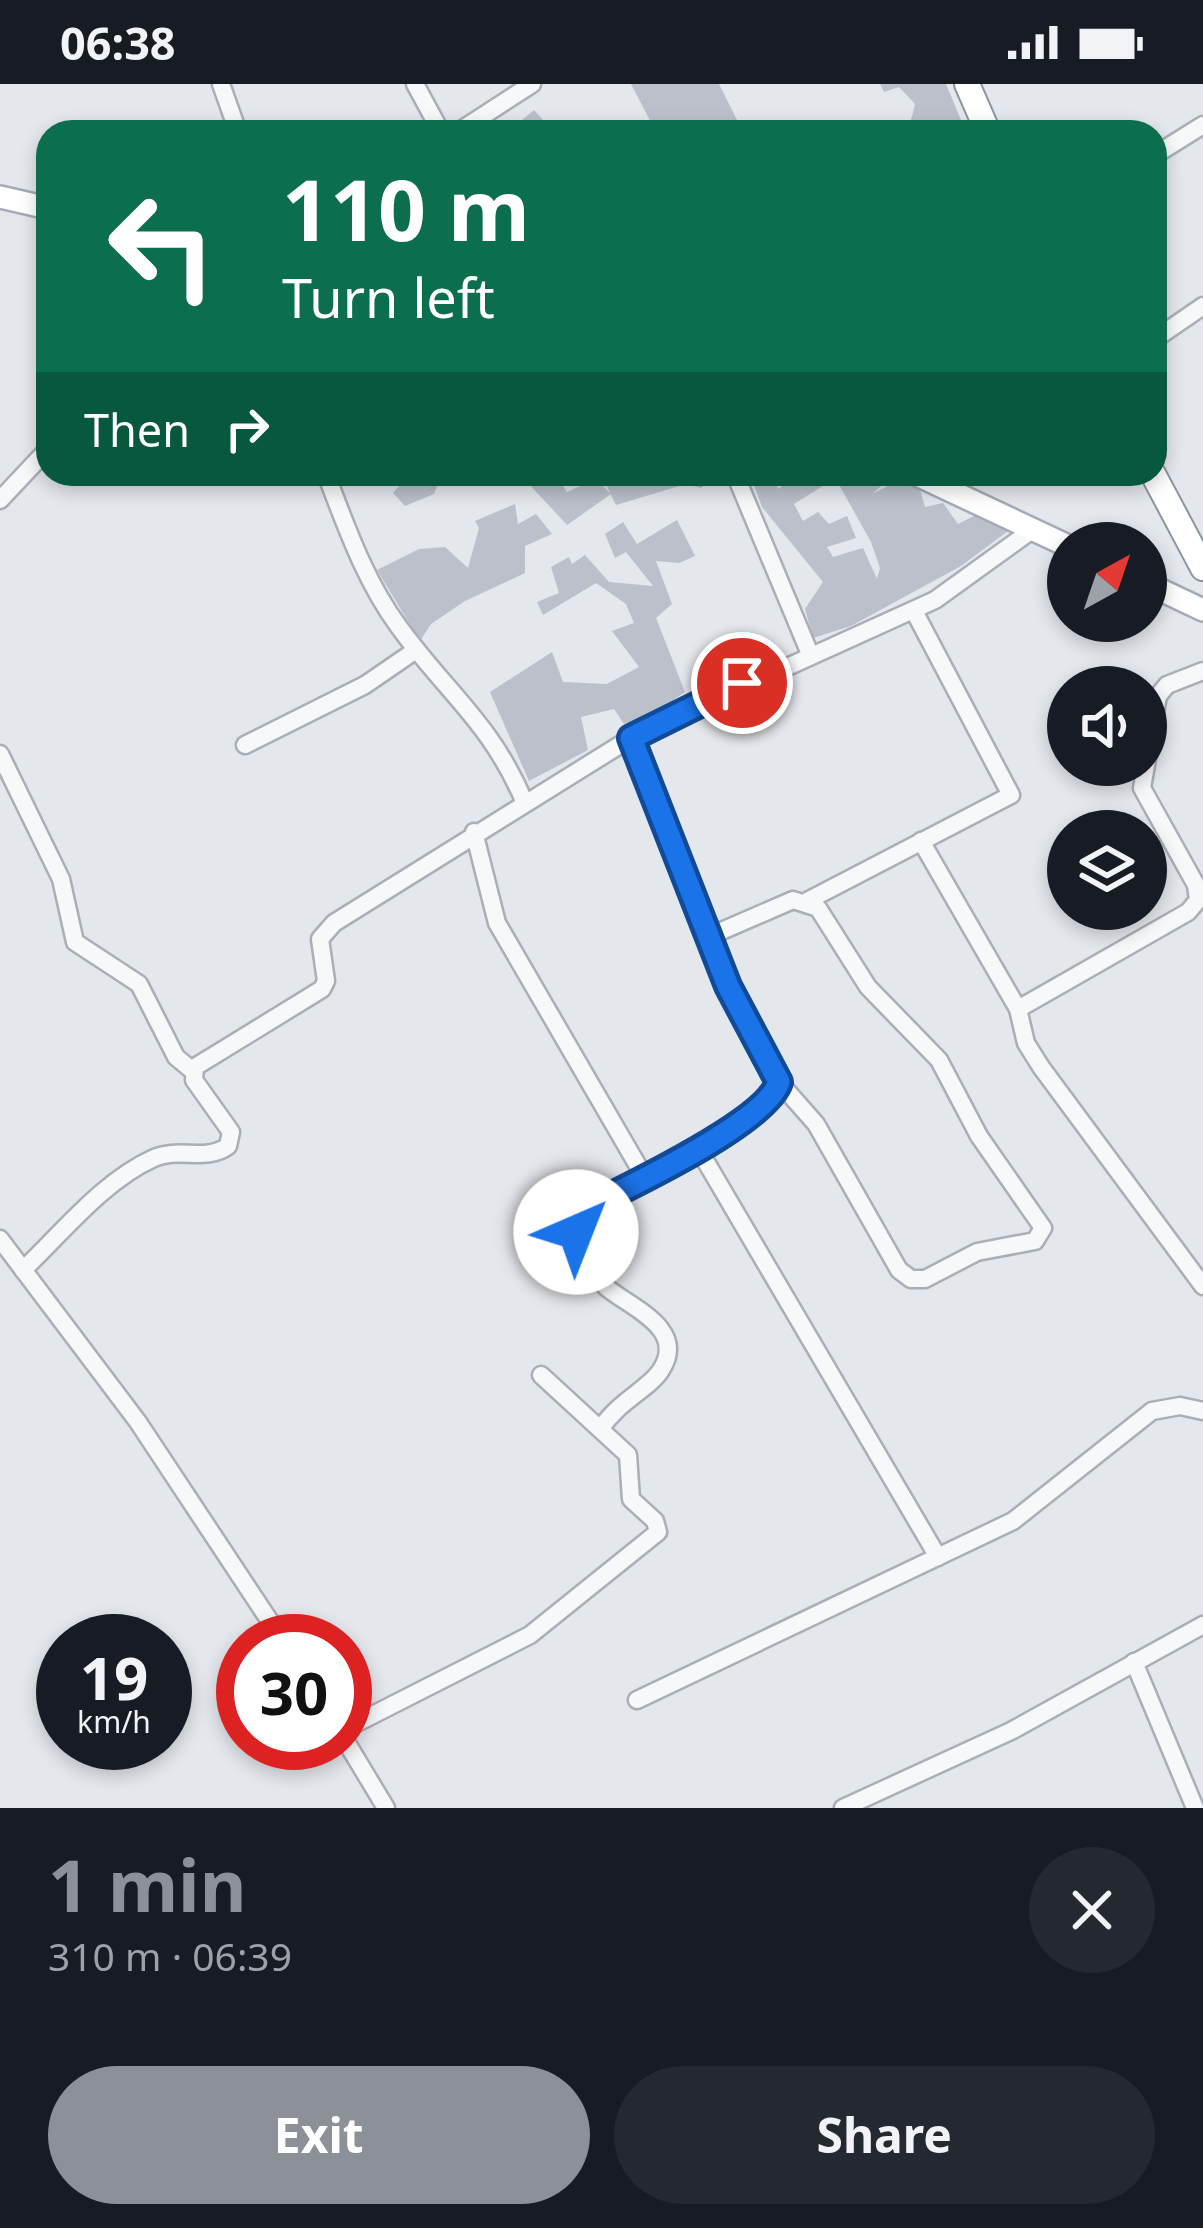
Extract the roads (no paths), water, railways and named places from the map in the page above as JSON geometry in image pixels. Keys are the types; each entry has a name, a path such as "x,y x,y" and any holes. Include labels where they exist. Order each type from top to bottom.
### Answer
{"highway":[{"path":"967,84 983,120"},
{"path":"1159,486 1203,568"}],"main road":[{"path":"0,197 36,205"},
{"path":"940,486 1047,536"},
{"path":"1167,593 1203,610"}],"street":[{"path":"221,84 234,120"},
{"path":"416,84 435,120"},
{"path":"476,120 532,84"},
{"path":"1167,148 1203,125"},
{"path":"1167,331 1203,306"},
{"path":"0,500 36,462"},
{"path":"331,486 381,601 416,650 489,730 524,801"},
{"path":"740,486 810,654"},
{"path":"193,1071 208,1055 317,994 326,981 320,945 327,929 474,832 631,738 914,610 958,586 1033,530"},
{"path":"807,901 1011,795 914,610"},
{"path":"245,745 383,675 416,650"},
{"path":"1018,1009 1188,912 1198,900 1196,885 1142,788 1158,696 1168,685 1203,671"},
{"path":"631,738 736,1004 779,1082 816,1124 898,1270 910,1279 925,1279 992,1247 1035,1241 1043,1228 980,1136 939,1060 868,987 818,908 793,900 710,936"},
{"path":"0,754 61,879 76,942 139,984 176,1057 193,1071 231,1132 228,1146 209,1154 162,1154 143,1164 97,1198 23,1270"},
{"path":"474,832 497,923 645,1178"},
{"path":"921,842 1018,1009 1026,1043 1040,1067 1203,1286"},
{"path":"601,1428 628,1395 657,1377 666,1364 666,1347 651,1316 596,1274 575,1219 698,1150 768,1102 779,1082"},
{"path":"698,1150 938,1557"},
{"path":"0,1238 138,1422 265,1614"},
{"path":"372,1715 530,1635 658,1532 655,1521 631,1499 626,1487 628,1455 541,1375"},
{"path":"638,1700 1013,1520 1152,1412 1180,1406 1203,1411"},
{"path":"843,1808 1011,1732 1203,1625"},
{"path":"1135,1662 1195,1808"},
{"path":"363,1770 386,1808"}]}
